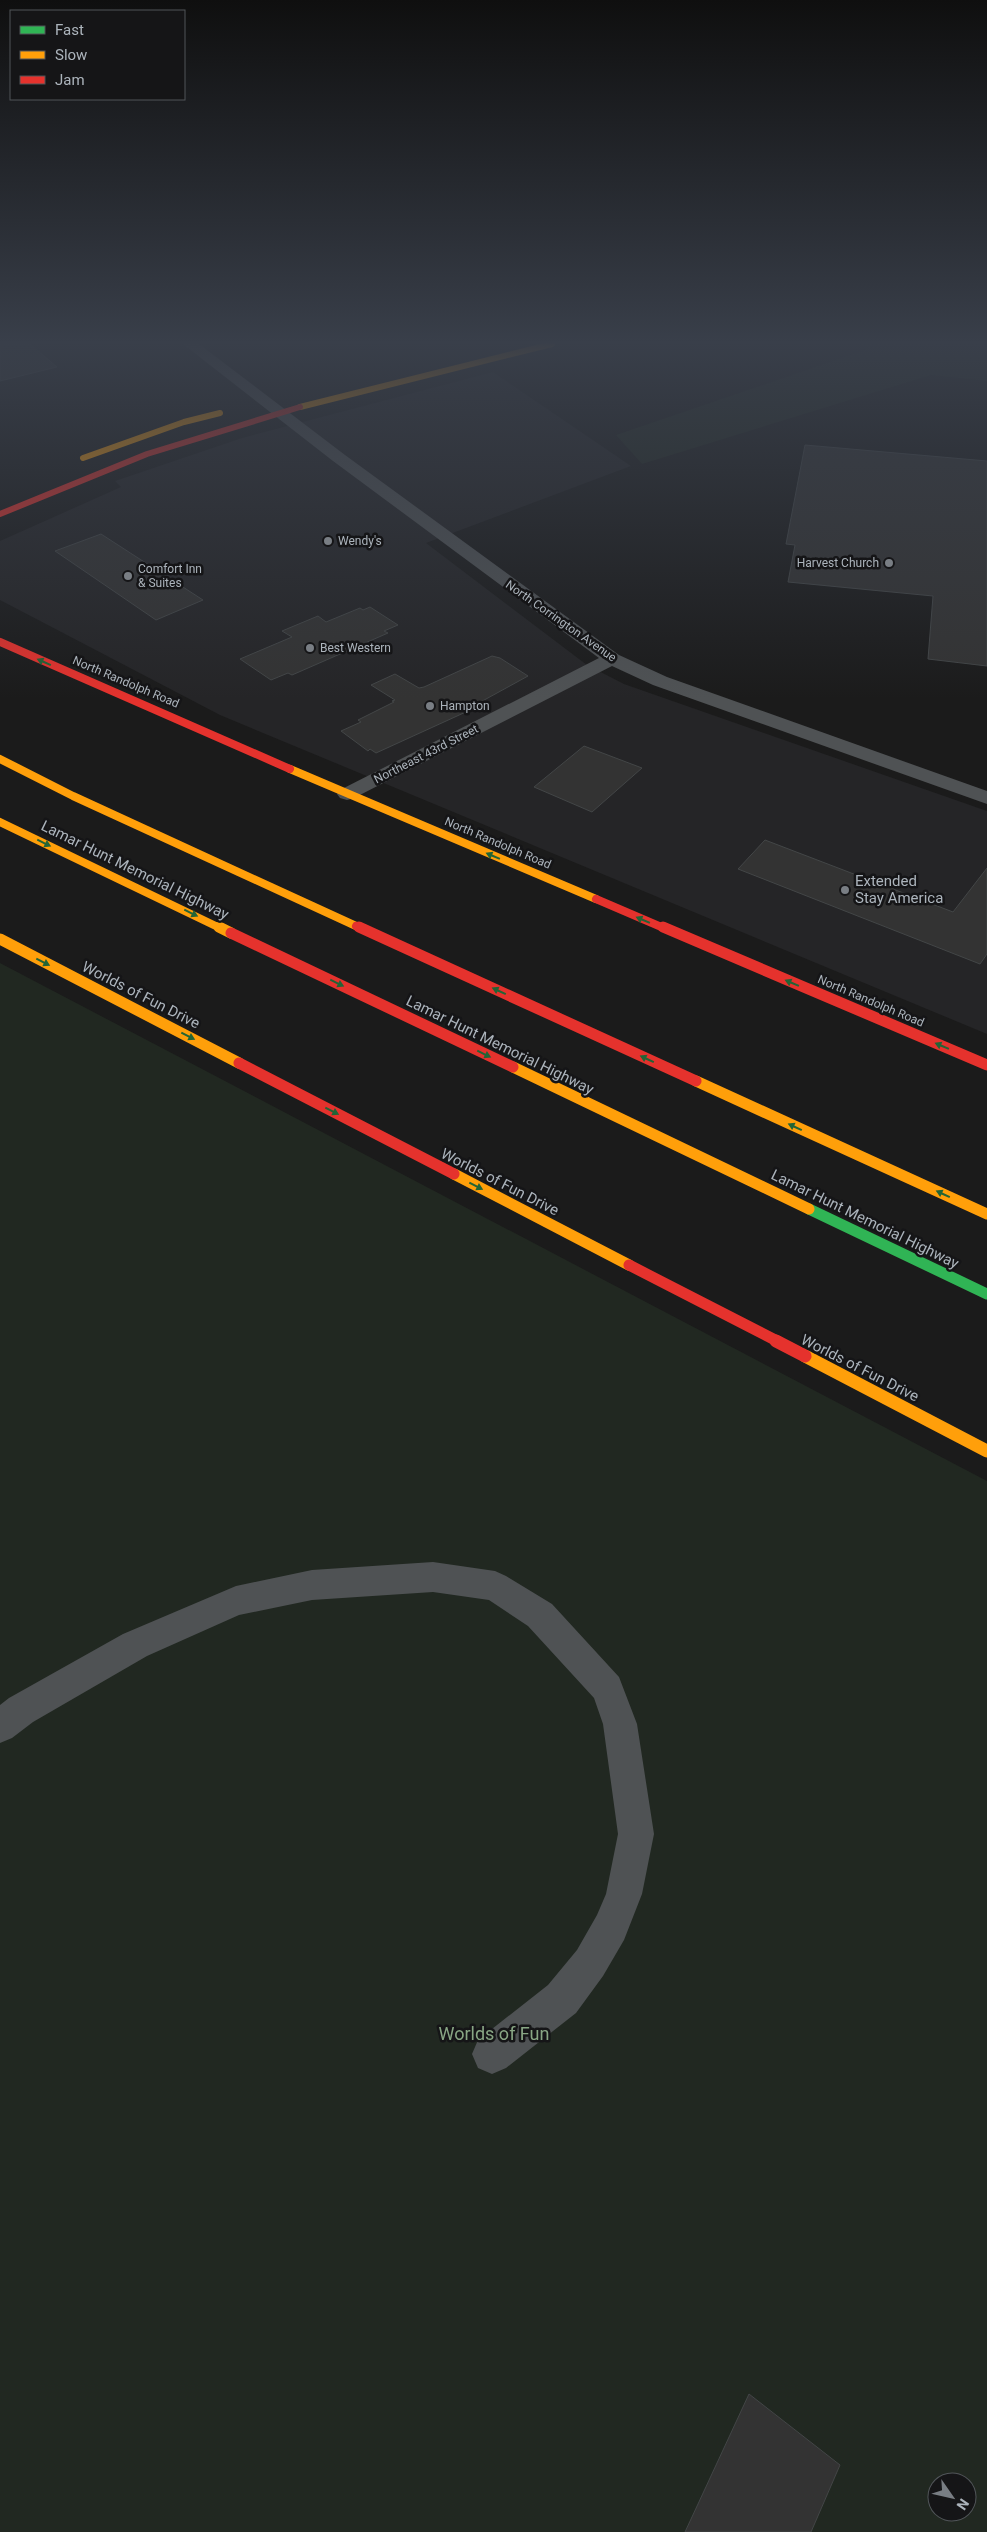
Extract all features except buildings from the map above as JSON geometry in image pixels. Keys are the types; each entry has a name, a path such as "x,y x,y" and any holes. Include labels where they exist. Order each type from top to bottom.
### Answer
{"main road":[{"path":"68,465 75,462"},
{"path":"0,514 44,492 125,462"},
{"name":"North Randolph Road","path":"0,642 347,794 987,1065"},
{"path":"0,758 73,796 987,1214"},
{"name":"Lamar Hunt Memorial Highway","path":"0,822 987,1294"},
{"name":"Worlds of Fun Drive","path":"0,939 987,1451"}],"street":[{"name":"North Corrington Avenue","path":"347,462 612,659 660,682 987,798"},
{"name":"Northeast 43rd Street","path":"347,794 612,659"},
{"path":"0,1726 21,1710 135,1645 236,1600 312,1586 433,1577 495,1586 540,1615 607,1688 620,1724 636,1834 624,1894 611,1927 590,1963 562,1999 492,2054"}],"shaded area":[{"path":"171,462 625,462 631,466 426,543 587,665 624,684 987,811 987,1034 220,715 0,600 0,541 121,487 115,481"}],"green space":[{"name":"Worlds of Fun","path":"0,963 987,1481 987,2532 0,2532"}],"traffic: fast":[{"path":"809,1209 987,1294"}],"traffic: slow":[{"path":"0,759 73,796 356,926"},
{"path":"290,769 596,899"},
{"path":"0,822 231,933"},
{"path":"0,939 239,1063"},
{"path":"513,1067 809,1209"},
{"path":"696,1081 987,1214"},
{"path":"454,1174 629,1265"},
{"path":"805,1356 987,1451"}],"traffic: jam":[{"path":"0,514 125,462"},
{"path":"0,642 290,769"},
{"path":"596,899 987,1065"},
{"path":"356,926 696,1081"},
{"path":"231,933 513,1067"},
{"path":"239,1063 454,1174"},
{"path":"629,1265 805,1356"}],"place":[{"name":"Wendy's","path":"328,541"},
{"name":"Harvest Church","path":"889,563"},
{"name":"Comfort Inn & Suites","path":"128,576"},
{"name":"Best Western","path":"310,648"},
{"name":"Hampton","path":"430,706"},
{"name":"Extended Stay America","path":"845,890"}]}
